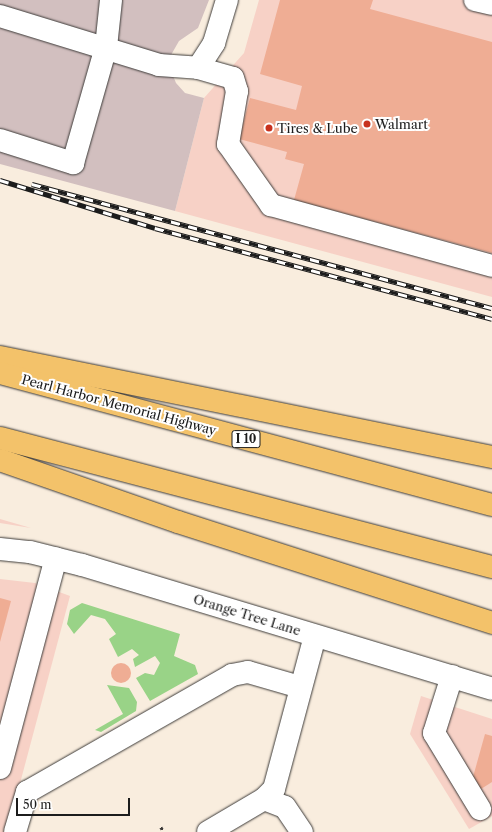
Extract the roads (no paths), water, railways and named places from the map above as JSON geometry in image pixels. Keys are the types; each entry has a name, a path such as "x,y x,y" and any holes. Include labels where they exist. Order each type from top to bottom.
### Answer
{"highway":[{"path":"0,356 492,457"},
{"name":"Pearl Harbor Memorial Highway","path":"0,373 492,505"},
{"path":"0,438 492,567"},
{"path":"0,460 178,522 492,623"}],"street":[{"path":"0,140 73,163 106,47 111,0"},
{"path":"198,68 214,43 227,0"},
{"path":"475,0 492,4"},
{"path":"0,16 106,47 160,65 198,68 233,78 237,91 228,144 271,205 492,266"},
{"name":"Orange Tree Lane","path":"0,549 56,558 492,689"},
{"path":"0,768 56,558"},
{"path":"208,832 264,799 274,789 300,687 315,636"},
{"path":"15,832 27,792 232,675 248,672 300,687"},
{"path":"452,676 434,733 480,810"},
{"path":"264,799 285,807 302,832"}],"railway":[{"path":"0,180 155,228 492,319"},
{"path":"32,184 492,308"}],"place":[{"name":"Walmart","path":"367,124"},
{"name":"Tires & Lube","path":"269,128"}]}
